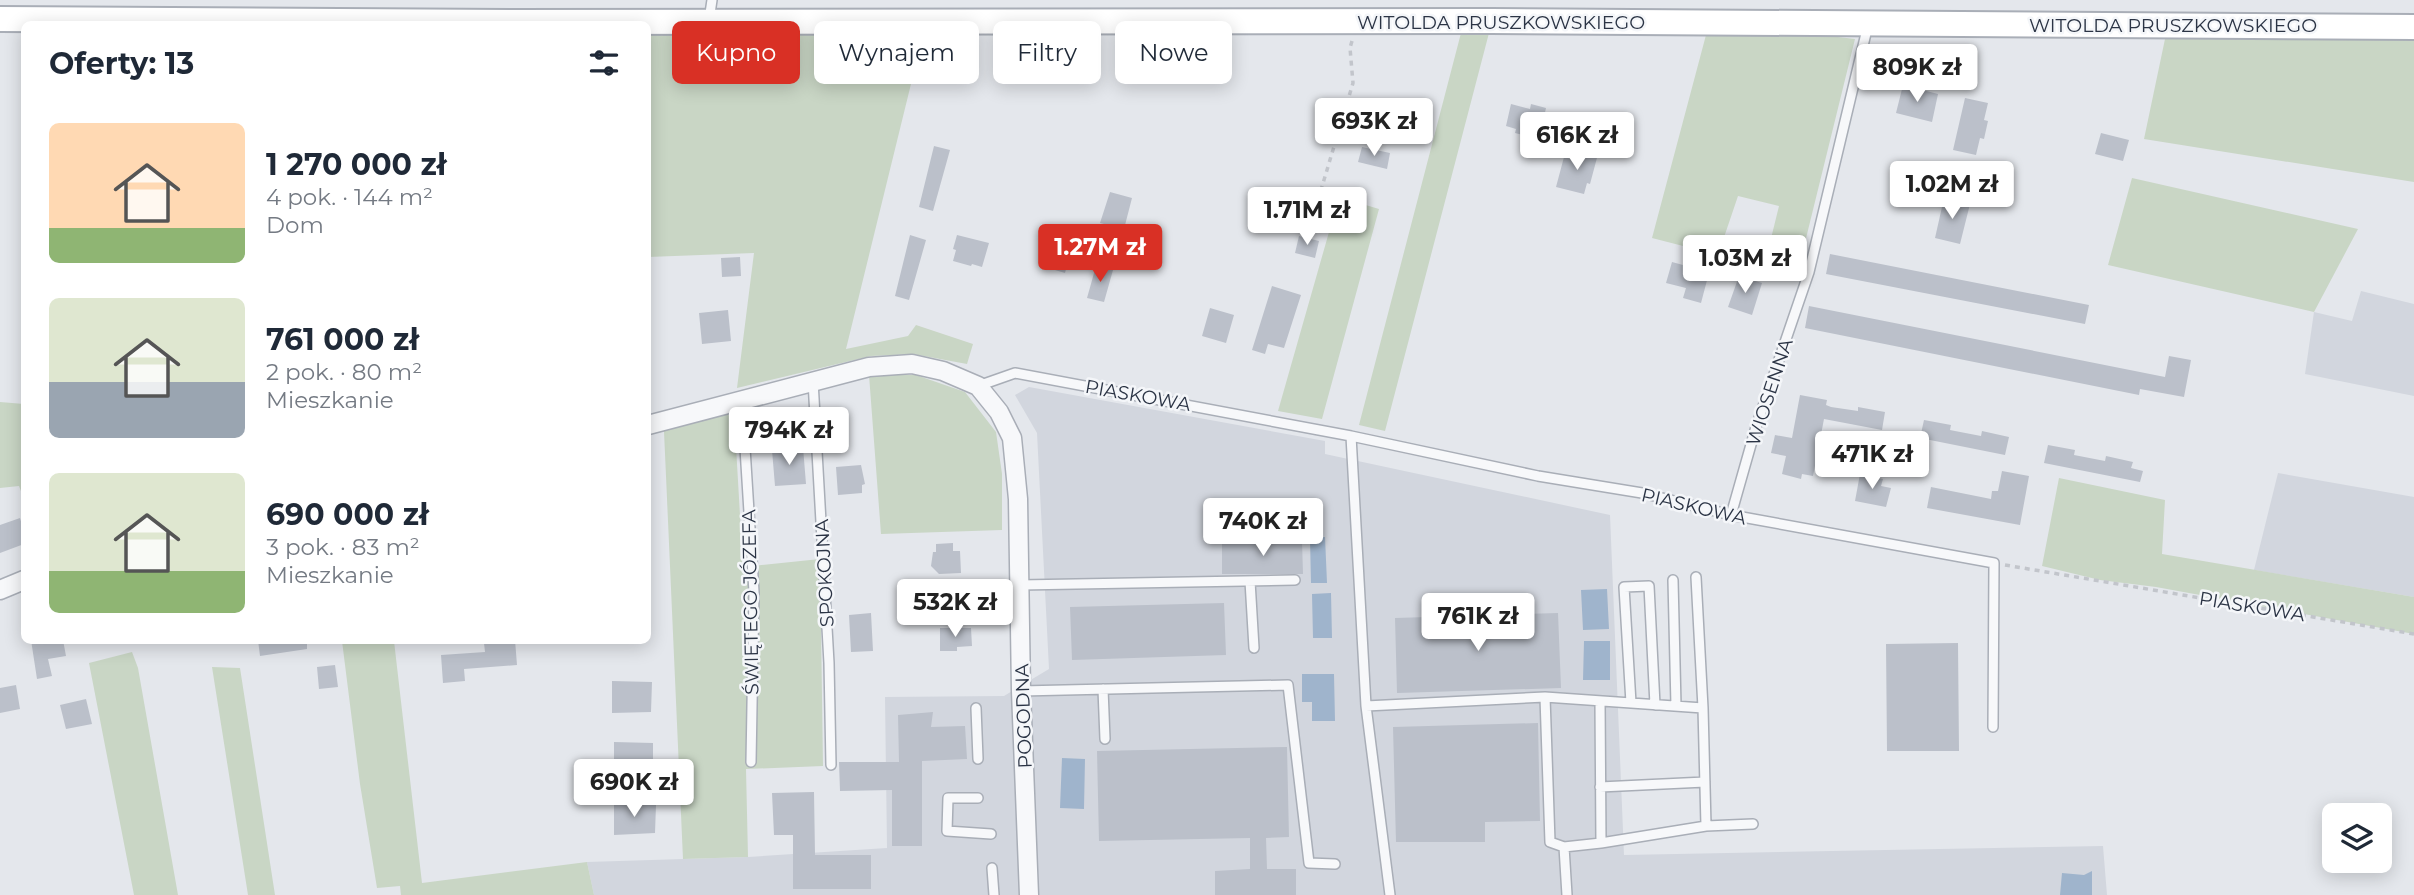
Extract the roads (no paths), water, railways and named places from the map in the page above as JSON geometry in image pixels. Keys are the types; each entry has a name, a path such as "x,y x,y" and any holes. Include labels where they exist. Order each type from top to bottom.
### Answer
{"street":[{"name":"WITOLDA PRUSZKOWSKIEGO","path":"0,19 67,21 710,11 1357,22 2414,27"},
{"name":"POGODNA","path":"651,424 869,367 912,364 943,371 978,386 999,412 1012,438 1018,499 1021,691 1029,895"},
{"path":"0,590 21,581"}],"lane":[{"name":"WIOSENNA","path":"1731,515 1756,427 1809,272 1869,24"},
{"name":"PIASKOWA","path":"978,386 1015,373 1351,436 1524,473 1642,494 1731,515 1994,564 1993,727"},
{"name":"SPOKOJNA","path":"813,381 827,623 831,765"},
{"name":"ŚWIĘTEGO JÓZEFA","path":"742,400 754,592 751,762"},
{"path":"1351,436 1366,706 1390,895"},
{"path":"1696,577 1706,826"},
{"path":"1020,585 1295,580"},
{"path":"1673,580 1676,706"},
{"path":"1250,581 1254,648"},
{"path":"1631,703 1624,587 1648,586 1655,705"},
{"path":"1021,691 1288,685 1309,863 1335,864"},
{"path":"1103,689 1105,739"},
{"path":"1366,706 1545,697 1703,708"},
{"path":"1545,697 1550,842 1564,847 1706,826 1753,824"},
{"path":"1600,701 1601,843"},
{"path":"976,708 978,759"},
{"path":"1600,787 1705,782"},
{"path":"978,798 948,798 947,831 991,834"},
{"path":"1564,847 1567,895"},
{"path":"992,868 994,895"}],"water":[{"path":"1325,537 1327,583 1311,583 1310,538"},
{"path":"1607,589 1609,629 1583,630 1581,590"},
{"path":"1331,593 1332,638 1313,638 1312,594"},
{"path":"1584,641 1610,641 1610,680 1583,680"},
{"path":"1302,674 1334,674 1335,721 1312,721 1312,702 1302,702"},
{"path":"1062,758 1085,759 1084,809 1060,808"},
{"path":"2092,871 2092,895 2060,895 2062,873 2084,875"}]}
